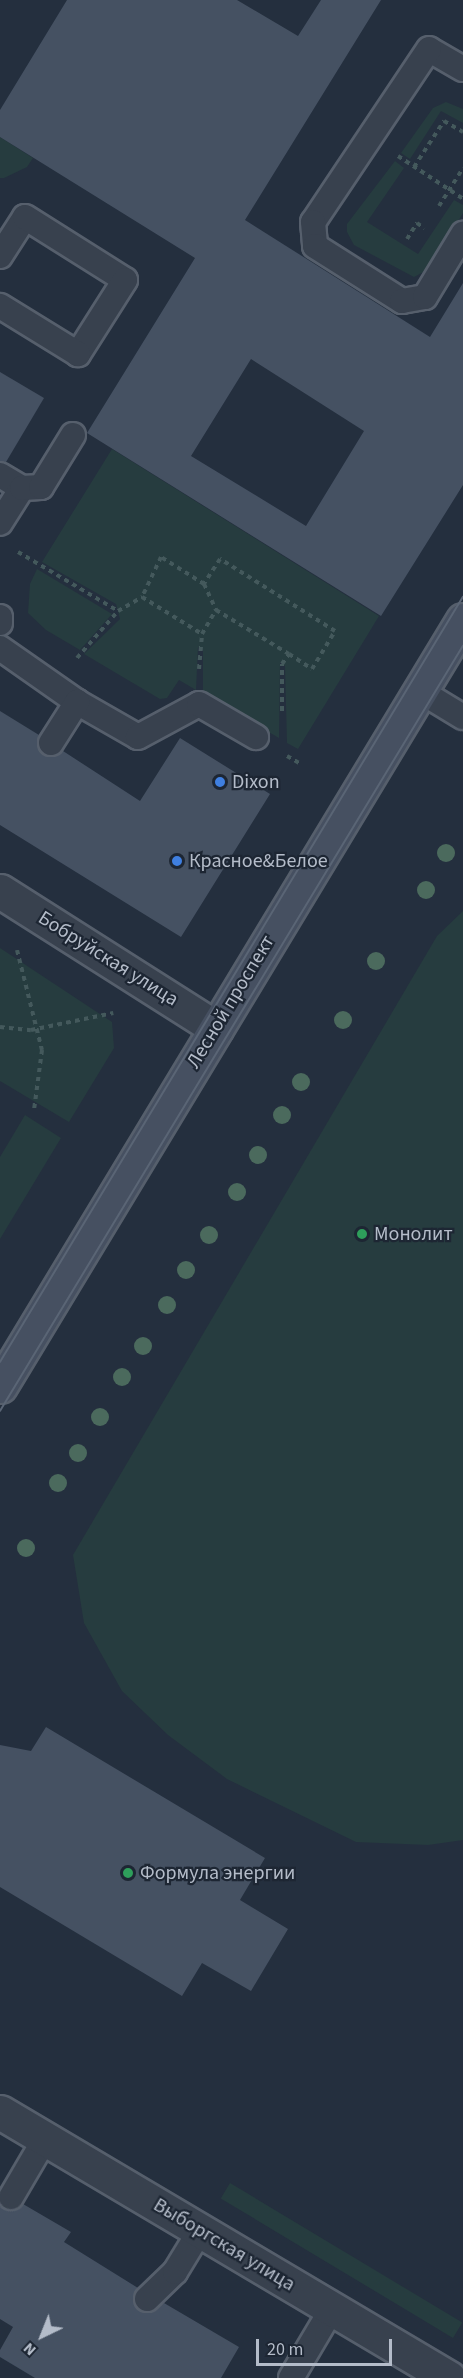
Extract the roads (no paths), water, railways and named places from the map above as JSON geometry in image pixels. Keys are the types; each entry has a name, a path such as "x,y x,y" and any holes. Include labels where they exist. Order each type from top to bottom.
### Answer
{"main road":[{"name":"Лесной проспект","path":"0,1386 463,620"}],"street":[{"name":"Бобруйская улица","path":"3,900 216,1028"},
{"name":"Выборгская улица","path":"0,2112 449,2378"}],"lane":[{"path":"461,63 429,49 314,222 315,246 402,301 425,297 463,234"},
{"path":"0,256 8,225 25,217 124,280 78,354 0,306"},
{"path":"0,475 22,488 41,487 73,435"},
{"path":"0,523 22,488"},
{"path":"0,617 0,623"},
{"path":"0,648 76,702 138,737 199,705 256,737"},
{"path":"420,691 463,717"},
{"path":"51,743 76,702"},
{"path":"11,2197 45,2139"},
{"path":"147,2299 175,2272 200,2230"},
{"path":"291,2378 332,2309"}],"tram line":[{"path":"0,1362 463,597"},
{"path":"0,1411 463,646"}],"place":[{"name":"Dixon","path":"220,782"},
{"name":"Красное&Белое","path":"177,861"},
{"name":"Монолит","path":"362,1234"},
{"name":"Формула энергии","path":"128,1873"}]}
